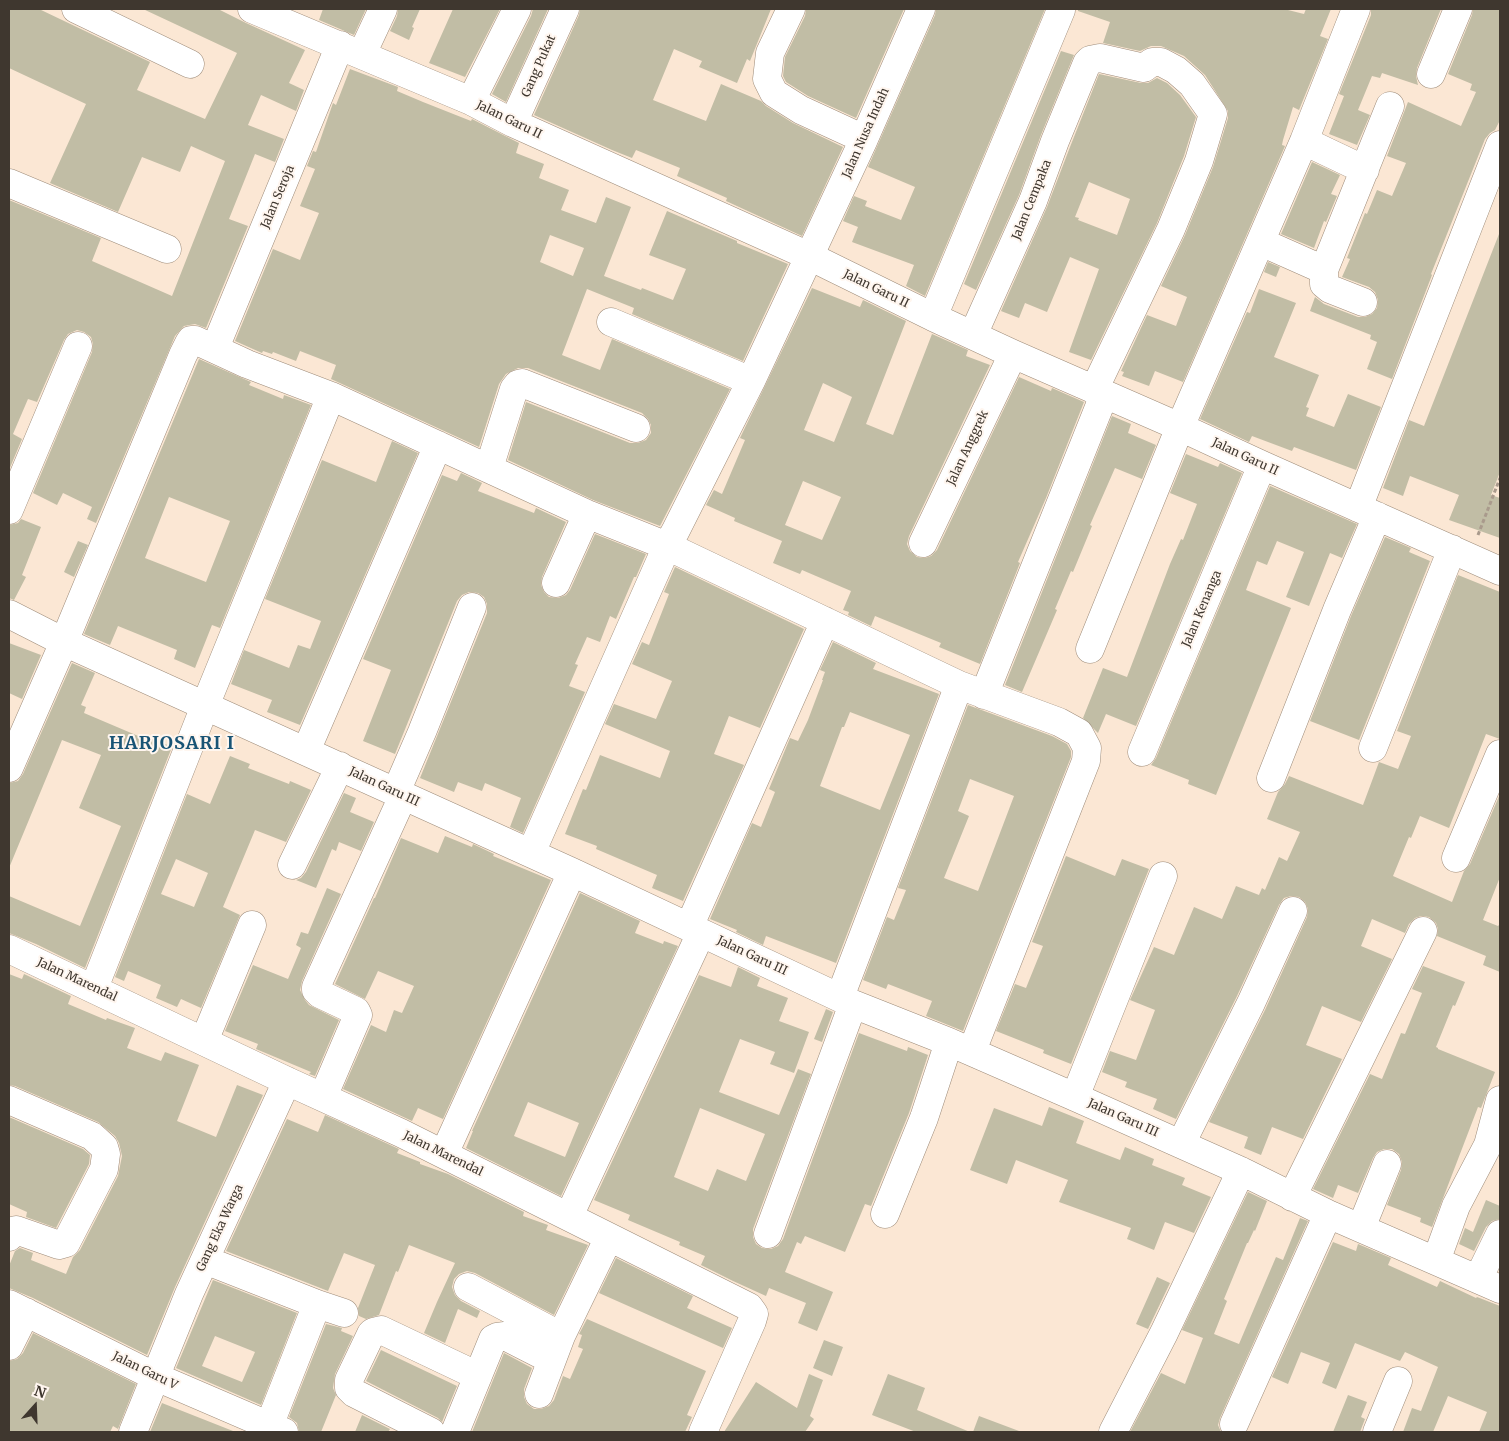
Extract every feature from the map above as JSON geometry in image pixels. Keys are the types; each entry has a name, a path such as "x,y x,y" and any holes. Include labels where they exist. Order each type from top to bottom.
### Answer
{"street":[{"path":"76,9 190,64"},
{"name":"Jalan Garu II","path":"252,9 283,15 351,50 471,101 513,123 809,256 1013,354 1500,571"},
{"name":"Jalan Seroja","path":"215,348 351,50 383,9"},
{"path":"471,101 517,9"},
{"name":"Gang Pukat","path":"513,123 564,9"},
{"path":"791,9 770,53 767,79 774,93 801,110 864,140"},
{"name":"Jalan Nusa Indah","path":"531,853 667,546 751,381 864,140 920,9"},
{"path":"1090,649 1180,427 1304,141 1356,9"},
{"path":"1432,74 1458,9"},
{"path":"933,317 1062,10"},
{"name":"Jalan Cempaka","path":"973,335 1033,202 1055,141 1087,63 1090,60 1100,58 1144,68 1152,62 1161,62 1176,70 1192,84 1213,114 1199,161 1099,392"},
{"path":"1363,302 1330,289 1324,284 1324,270 1390,106"},
{"path":"1304,141 1365,170"},
{"path":"1271,778 1337,610 1367,512 1500,144"},
{"path":"9,183 167,249"},
{"path":"1261,242 1324,270"},
{"path":"611,322 751,381"},
{"path":"9,768 192,340 215,348 247,364 331,396 587,514 667,546 959,685 1072,729 1079,733 1084,741 1087,753 1086,760 961,1047 924,1118 885,1214"},
{"path":"9,510 78,346"},
{"name":"Jalan Anggrek","path":"923,542 1013,354"},
{"path":"489,468 514,389 518,384 522,383 636,428"},
{"path":"984,694 1099,392"},
{"path":"94,988 205,706 331,396"},
{"path":"306,751 438,444"},
{"name":"Jalan Kenanga","path":"1142,752 1262,465"},
{"path":"556,583 587,514"},
{"path":"1373,748 1460,553"},
{"path":"323,1097 358,1015 356,1010 320,994 316,987 399,794 472,606"},
{"name":"Jalan Garu III","path":"9,614 64,642 531,853 847,1000 1075,1097 1241,1171 1328,1214 1489,1284"},
{"path":"569,1216 695,930 825,621"},
{"path":"768,1234 847,1000 959,685"},
{"path":"1456,858 1500,754"},
{"path":"292,865 340,766"},
{"path":"444,1154 572,872"},
{"path":"1075,1097 1163,876"},
{"path":"1181,1144 1251,1003 1293,911"},
{"path":"204,1041 252,925"},
{"path":"1292,1196 1423,931"},
{"name":"Jalan Marendal","path":"9,949 444,1154 749,1307 754,1314 752,1321 703,1432"},
{"name":"Gang Eka Warga","path":"132,1432 206,1260 287,1081"},
{"path":"9,1100 92,1136 104,1147 106,1154 104,1169 66,1243 59,1245 16,1230 12,1231 9,1237"},
{"path":"1436,1261 1456,1206 1488,1145 1500,1100"},
{"path":"1361,1228 1387,1164"},
{"path":"1113,1432 1164,1334 1241,1171"},
{"path":"1234,1424 1328,1214"},
{"path":"1489,1284 1500,1234"},
{"path":"539,1394 557,1348 608,1237"},
{"path":"206,1260 344,1313"},
{"path":"468,1287 557,1348"},
{"path":"277,1429 317,1304"},
{"path":"9,1346 17,1308"},
{"name":"Jalan Garu V","path":"17,1308 156,1377 277,1429"},
{"path":"431,1432 354,1393 349,1388 349,1380 371,1334 381,1330 478,1376"},
{"path":"454,1432 493,1339 505,1336 557,1348"},
{"path":"1377,1432 1398,1381"}],"path":[{"path":"1460,553 1500,478"}],"building":[{"path":"9,9 39,9 150,62 137,90 205,119 237,53 143,9 218,9 305,50 289,83 304,90 296,111 261,95 248,125 284,139 275,162 255,154 229,219 248,226 206,328 195,324 184,326 175,336 96,523 87,519 92,507 63,493 57,505 33,493 92,352 93,344 91,337 84,332 77,330 68,334 37,402 28,399 13,434 22,439 9,470 9,200 101,238 92,261 172,296 225,161 191,146 180,172 142,157 118,212 50,183 86,104 9,68"},
{"path":"323,9 366,9 354,35 319,20"},
{"path":"398,9 420,9 412,27 414,28 409,40 390,31"},
{"path":"453,9 500,9 465,77 429,63"},
{"path":"533,9 548,9 506,102 492,94"},
{"path":"580,9 771,9 750,61 747,59 737,83 699,67 702,61 674,49 653,100 706,121 721,84 761,101 793,123 843,147 802,236 726,201 727,198 677,176 680,168 636,150 632,158 534,115"},
{"path":"806,9 904,9 856,118 808,96 786,82 783,76 785,57 805,16"},
{"path":"936,9 1045,9 925,296 906,286 914,265 852,242 858,227 843,221 854,196 867,201 865,206 901,220 915,187 868,167"},
{"path":"1078,9 1284,9 1304,14 1306,9 1331,9 1320,36 1328,39 1299,110 1293,107 1283,140 1282,145 1285,146 1183,382 1155,371 1149,386 1122,376 1124,372 1121,371 1147,315 1176,326 1187,297 1161,286 1185,235 1213,167 1228,118 1228,111 1205,75 1184,56 1161,46 1151,46 1140,51 1103,43 1110,22 1078,11"},
{"path":"1371,9 1441,9 1417,68 1418,85 1382,73 1380,78 1372,76 1358,110 1370,115 1357,145 1329,134 1344,96 1339,94 1371,15"},
{"path":"1473,9 1500,9 1500,120 1495,130 1485,139 1431,274 1392,379 1367,369 1377,342 1370,339 1371,335 1310,311 1315,297 1324,304 1358,317 1372,314 1377,308 1378,300 1375,292 1369,287 1342,277 1350,259 1347,258 1365,213 1367,214 1377,190 1392,196 1406,163 1387,156 1408,102 1461,126 1476,92 1470,90 1472,84 1448,74"},
{"path":"1061,51 1074,55 1019,195 976,290 964,284"},
{"path":"350,69 398,87 397,91 423,102 471,121 472,119 519,143 516,153 544,164 539,178 569,190 561,210 596,223 606,197 631,207 604,276 641,290 642,288 673,300 686,269 649,255 667,211 788,264 743,361 632,314 634,308 587,289 562,355 600,370 612,339 730,389 660,526 593,500 508,460 526,402 630,443 646,440 651,433 651,425 642,413 528,368 518,368 506,374 499,384 479,447 331,379 336,365 300,351 296,361 273,352 272,354 263,351 262,353 235,341 273,249 300,260 319,213 300,206 315,169 307,166 313,151 316,152 333,103 336,105","holes":["550,235 584,248 573,276 540,262"]},
{"path":"1099,74 1141,83 1148,83 1157,78 1167,83 1180,95 1196,117 1184,156 1157,223 1091,360 1069,352 1099,269 1070,257 1047,312 1025,303 1019,318 1001,311 1047,207","holes":["1089,182 1130,199 1117,235 1078,220 1079,218 1075,217"]},
{"path":"1312,162 1340,175 1331,194 1337,196 1326,222 1324,221 1314,248 1281,234"},
{"path":"1499,234 1500,472 1491,495 1500,498 1500,538 1449,520 1459,495 1410,476 1403,496 1383,488 1409,420 1424,426"},
{"path":"1268,262 1280,267 1276,277 1264,272"},
{"path":"812,288 860,307 863,300 906,321 866,424 893,435 932,334 968,350 966,356 990,365 909,536 907,544 910,551 917,557 925,558 931,556 937,550 1019,377 1051,391 1052,388 1084,402 1018,562 1020,563 980,664 939,647 941,643 875,616 871,626 848,615 849,612 843,610 851,591 802,570 800,574 773,563 782,541 734,521 735,518 706,505 714,490 722,494 745,440 740,438","holes":["823,383 852,397 834,442 804,430","803,481 841,497 822,540 785,525"]},
{"path":"1259,289 1296,303 1274,357 1319,375 1306,407 1309,408 1306,416 1334,427 1348,394 1381,407 1356,470 1294,447 1292,451 1252,436 1249,442 1200,419 1247,312 1250,313"},
{"path":"199,359 251,382 249,385 283,399 284,395 311,405 220,628 212,625 195,668 174,659 177,650 118,626 110,645 84,634","holes":["169,497 230,521 206,582 145,558"]},
{"path":"1112,416 1131,424 1128,433 1156,445 1142,479 1115,468 1022,692 1005,685"},
{"path":"392,441 418,453 300,725 267,712 272,700 231,684 244,650 289,668 298,645 310,649 321,621 265,599 322,460 376,482"},
{"path":"1186,454 1218,467 1220,463 1242,473 1136,726 1106,714 1098,733 1083,718 1103,668 1127,677 1170,564 1181,539 1183,540 1197,504 1170,493"},
{"path":"461,473 482,483 478,491 534,513 536,508 566,522 542,577 541,585 549,597 558,598 566,595 570,590 595,534 646,554 616,619 610,616 600,642 587,637 575,664 578,665 569,686 585,692 523,833 510,827 521,798 485,783 482,791 458,782 454,792 420,778 487,613 487,604 484,597 478,593 469,592 462,595 457,601 395,754 363,741 391,670 363,659 442,475 457,481"},
{"path":"1270,486 1357,524 1342,558 1330,553 1309,606 1286,597 1304,552 1277,541 1267,565 1257,561 1246,590 1291,608 1216,795 1188,784 1189,780 1151,765 1156,758"},
{"path":"21,519 41,527 22,575 26,577 14,600 9,598 9,525 18,523"},
{"path":"1385,537 1411,548 1409,552 1430,561 1359,740 1310,721 1351,616"},
{"path":"78,541 88,545 74,577 64,572"},
{"path":"675,567 804,629 760,728 729,716 714,754 744,765 683,901 652,888 657,875 596,849 597,846 565,834 583,789 586,790 600,755 660,778 670,751 605,724 614,704 656,719 672,681 632,664 642,642 649,645 669,594 664,592"},
{"path":"1458,575 1500,592 1500,739 1486,734 1449,828 1420,816 1393,876 1452,902 1464,871 1470,864 1500,794 1500,877 1483,920 1498,926 1500,924 1500,972 1483,965 1486,956 1437,936 1438,929 1436,923 1429,917 1421,916 1415,918 1409,924 1405,933 1372,919 1361,946 1392,959 1361,1022 1322,1006 1306,1045 1342,1059 1303,1139 1272,1127 1261,1155 1244,1148 1248,1137 1209,1122 1265,1010 1307,917 1308,909 1305,902 1299,897 1291,896 1284,898 1176,1119 1153,1109 1157,1099 1125,1087 1127,1082 1102,1072 1110,1051 1136,1060 1155,1010 1130,1000 1154,947 1174,955 1194,907 1222,919 1236,886 1259,895 1262,888 1265,890 1279,857 1287,861 1300,832 1267,819 1278,792 1289,776 1363,805 1379,762 1398,769 1411,736 1397,731"},
{"path":"833,642 876,663 873,669 939,694 836,963 766,936 763,945 736,932 737,930 710,919 752,823 761,827 775,792 769,789 790,738 798,741 808,720 825,672 820,670","holes":["850,712 910,735 880,810 820,786 842,727 844,727"]},
{"path":"9,643 41,655 22,699 9,693"},
{"path":"72,663 95,673 81,705 86,707 84,713 150,741 151,738 172,747 85,968 9,933 9,896 80,926 121,826 79,808 101,755 62,740 9,868 9,783 18,781 23,774"},
{"path":"968,705 1052,736 1067,744 1071,751 1071,757 963,1031 926,1016 932,1001 888,984 886,989 863,980 887,917 894,920 906,890 898,888","holes":["970,779 1014,796 978,891 944,878 969,816 958,811"]},
{"path":"230,756 250,764 248,768 289,784 290,781 311,790 286,842 255,830 223,907 240,915 201,1008 181,999 177,1007 156,998 161,985 128,971 124,981 115,977 187,794 210,804","holes":["176,859 208,873 194,907 161,894"]},
{"path":"344,793 356,798 350,812 374,822 361,851 339,842 336,851 332,849 316,888 296,880 301,878 306,872"},
{"path":"445,836 472,847 473,844 494,854 493,856 551,880 443,1119 418,1108 412,1121 343,1089 371,1025 386,1032 394,1010 402,1013 414,986 378,971 365,999 335,984 401,838 438,853"},
{"path":"1066,856 1115,876 1122,859 1149,869 1071,1064 1043,1053 1044,1050 996,1031 1015,984 1026,988 1043,946 1032,942"},
{"path":"327,888 341,894 302,981 300,990 309,1005 339,1020 315,1076 309,1074 311,1072 256,1049 258,1044 225,1031 253,965 288,979 301,948 296,945 301,932 308,934"},
{"path":"580,893 640,921 635,933 663,944 664,941 678,946 561,1196 466,1148","holes":["528,1102 579,1123 565,1157 514,1136"]},
{"path":"1423,966 1465,982 1455,1006 1453,1005 1436,1047 1495,1072 1481,1108 1478,1107 1432,1227 1420,1222 1421,1218 1387,1205 1401,1170 1402,1162 1399,1154 1392,1149 1384,1149 1377,1152 1358,1193 1338,1185 1333,1198 1313,1189 1370,1074 1382,1079 1401,1033 1405,1034 1422,993 1412,989"},
{"path":"738,967 760,978 757,986 788,998 779,1021 809,1032 794,1073 770,1064 775,1052 740,1039 719,1092 779,1115 798,1069 811,1074 753,1229 753,1237 756,1244 762,1248 771,1249 778,1246 783,1239 859,1033 907,1051 908,1047 928,1055 909,1113 871,1206 865,1204 845,1252 805,1236 801,1244 797,1242 785,1272 833,1292 817,1331 798,1323 806,1303 769,1288 766,1296 733,1281 701,1265 705,1256 679,1245 680,1242 628,1220 630,1215 594,1200 699,975 731,987","holes":["700,1108 765,1134 746,1181 717,1169 708,1191 674,1177"]},
{"path":"9,974 22,979 24,974 71,996 68,1004 106,1020 107,1018 135,1028 127,1048 161,1061 165,1052 199,1065 177,1121 216,1137 237,1085 263,1095 175,1287 147,1355 9,1288 9,1266 15,1251 20,1248 33,1253 31,1260 66,1274 73,1257 80,1250 118,1176 122,1156 115,1136 98,1122 9,1085"},
{"path":"826,1009 833,1012 822,1042 814,1039"},
{"path":"1049,1107 1084,1121 1076,1143 1120,1160 1125,1147 1154,1159 1152,1165 1185,1178 1182,1185 1211,1197 1194,1233 1165,1222 1154,1250 1127,1239 1131,1228 1059,1202 1068,1180 1016,1160 1007,1184 970,1170 994,1108 1042,1126"},
{"path":"325,1115 399,1149 397,1153 448,1174 524,1212 523,1216 548,1225 546,1230 588,1245 554,1315 475,1273 467,1271 459,1274 454,1279 452,1287 455,1295 461,1301 480,1311 477,1318 458,1309 445,1343 424,1333 455,1263 409,1245 398,1272 396,1271 379,1315 366,1319 359,1316 358,1308 375,1265 344,1253 328,1291 226,1251 287,1119 318,1132"},
{"path":"9,1117 83,1149 90,1155 89,1164 56,1228 26,1217 27,1212 9,1204"},
{"path":"1248,1192 1267,1201 1224,1299 1227,1301 1214,1334 1239,1344 1276,1257 1283,1260 1300,1218 1308,1221 1220,1418 1218,1425 1221,1432 1130,1432 1161,1373 1185,1384 1203,1338 1182,1330"},
{"path":"1486,1200 1500,1206 1500,1219 1492,1221 1486,1227 1474,1251 1459,1244 1465,1228 1473,1232"},
{"path":"1333,1242 1356,1251 1358,1244 1391,1258 1388,1265 1437,1287 1440,1281 1476,1298 1500,1306 1500,1432 1479,1432 1487,1412 1448,1396 1433,1432 1403,1432 1412,1408 1421,1411 1438,1367 1405,1352 1400,1361 1355,1343 1336,1389 1322,1383 1330,1363 1301,1352 1288,1384 1272,1377"},
{"path":"616,1258 693,1296 687,1308 732,1328 723,1348 599,1293"},
{"path":"1157,1277 1170,1283 1148,1329 1136,1324"},
{"path":"213,1280 297,1313 261,1405 176,1368","holes":["215,1336 255,1352 242,1382 202,1366"]},
{"path":"587,1319 706,1371 687,1415 692,1417 685,1432 472,1432 504,1353 532,1368 524,1389 524,1397 527,1404 534,1409 549,1406 554,1400 563,1376 570,1379 583,1349 578,1347 582,1335 579,1334"},
{"path":"326,1324 342,1328 341,1331 353,1336 335,1374 333,1388 336,1395 321,1432 299,1432 297,1423 289,1417"},
{"path":"33,1333 136,1384 118,1429 113,1426 110,1432 9,1432 9,1361 17,1359 23,1353"},
{"path":"824,1340 843,1347 832,1376 813,1368"},
{"path":"381,1350 457,1386 442,1422 438,1418 366,1381"},
{"path":"809,1374 823,1380 810,1416 814,1419 805,1432 724,1432 756,1382 797,1408"},
{"path":"888,1374 925,1388 917,1410 970,1432 916,1432 872,1415"},
{"path":"1348,1395 1367,1402 1361,1417 1365,1419 1360,1432 1333,1432"},
{"path":"162,1403 233,1431 233,1432 150,1432"},
{"path":"362,1415 390,1429 388,1432 355,1432"},
{"path":"979,1416 1019,1431 1019,1432 973,1432"}],"district":[{"name":"HARJOSARI I","path":"172,744"}]}
